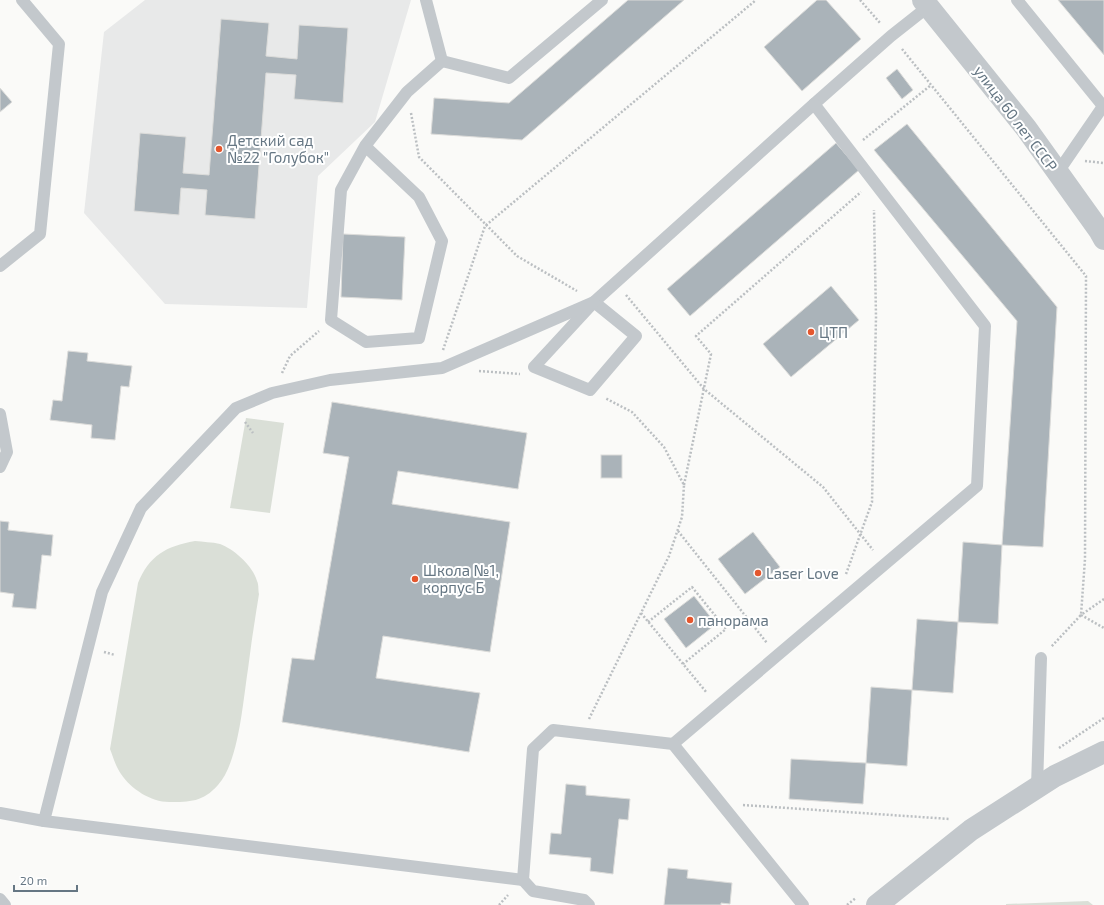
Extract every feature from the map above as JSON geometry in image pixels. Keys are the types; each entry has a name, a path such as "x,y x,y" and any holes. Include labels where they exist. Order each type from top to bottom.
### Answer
{"street":[{"name":"улица 60 лет СССР","path":"926,3 1026,128 1104,239"},
{"path":"877,905 971,830 1055,776 1104,752"}],"lane":[{"path":"0,266 40,234 59,44 22,0"},
{"path":"426,0 442,61"},
{"path":"442,61 509,78 602,0"},
{"path":"1018,0 1103,106 1058,172"},
{"path":"594,302 636,336 590,390 534,367 594,302 926,3"},
{"path":"365,146 419,197 442,241 419,338 366,342 332,320 341,190 365,146 407,92 442,61"},
{"path":"673,744 978,486 985,326 814,104"},
{"path":"44,821 102,592 141,508 236,408 272,393 330,380 442,368 594,302"},
{"path":"0,414 7,452 0,467"},
{"path":"1038,787 1041,658"},
{"path":"522,880 533,749 553,730 673,744 803,905"},
{"path":"0,813 44,821 522,880 533,891 584,900 589,905"},
{"path":"0,899 5,905"}],"path":[{"path":"437,368 486,226 756,0"},
{"path":"860,0 1086,276 1085,551 1082,615"},
{"path":"850,151 931,85"},
{"path":"407,92 419,157 517,256 594,302"},
{"path":"582,734 669,556 682,517 684,485 711,354 696,336 874,182"},
{"path":"833,608 872,502 876,316 874,182"},
{"path":"616,282 704,389 823,487 873,550"},
{"path":"272,393 290,356 332,320"},
{"path":"478,371 522,374"},
{"path":"590,390 632,412 664,447 684,485"},
{"path":"677,530 777,656"},
{"path":"648,622 692,587 726,629 683,664"},
{"path":"1041,658 1082,615 1104,599"},
{"path":"641,613 717,706"},
{"path":"1082,615 1104,628"},
{"path":"721,804 951,819"}],"shaded area":[{"name":"Детский сад №22 \"Голубок\"","path":"145,0 411,0 375,122 318,176 307,308 165,304 84,213 104,32"},
{"path":"246,418 284,423 270,513 230,508"},
{"path":"195,541 220,544 237,554 255,575 259,594 242,713 231,762 218,785 207,795 196,800 169,802 155,800 142,794 130,785 119,771 110,749 138,583 147,566 153,559 167,549"},
{"path":"1088,901 1093,905 1006,905 1006,904"}],"building":[{"path":"628,0 684,0 522,140 431,134 434,98 509,103"},
{"path":"817,0 826,0 861,39 802,91 764,47"},
{"path":"1058,0 1104,0 1104,55"},
{"path":"221,19 269,23 266,56 297,59 299,25 348,28 343,103 294,99 296,75 266,73 255,219 205,215 207,190 181,188 179,215 134,211 140,133 186,137 183,173 209,175"},
{"path":"897,69 913,90 902,99 886,78"},
{"path":"0,88 12,102 0,112"},
{"path":"907,124 1057,307 1043,547 1002,545 1017,321 874,150"},
{"path":"836,143 859,170 690,316 667,289"},
{"path":"343,234 405,237 402,300 341,297"},
{"name":"ЦТП","path":"831,286 859,320 791,377 763,344"},
{"path":"68,351 88,353 87,361 132,366 129,387 121,386 115,440 91,438 92,425 50,420 53,400 62,401"},
{"name":"Школа №1, корпус Б","path":"332,402 527,433 518,489 398,471 392,504 510,522 490,652 383,636 376,678 480,693 469,752 282,722 292,658 314,660 349,457 323,453"},
{"path":"601,455 622,455 622,478 601,478"},
{"path":"0,521 9,522 8,530 53,535 51,556 42,555 36,609 12,607 14,594 0,592"},
{"path":"753,532 780,567 745,594 718,559"},
{"path":"963,542 1002,545 998,624 958,622"},
{"path":"694,596 716,624 686,648 664,619"},
{"path":"917,619 958,622 953,693 912,690"},
{"path":"871,687 912,690 907,766 866,763"},
{"path":"791,759 866,763 863,804 789,799"},
{"path":"566,784 586,786 586,795 630,799 628,820 619,819 613,874 590,871 591,858 549,854 551,833 561,834"},
{"path":"668,868 688,870 687,878 732,883 730,904 664,905"}],"place":[{"name":"Детский сад №22 \"Голубок\"","path":"219,149"},
{"name":"ЦТП","path":"811,332"},
{"name":"Laser Love","path":"758,573"},
{"name":"Школа №1, корпус Б","path":"415,579"},
{"name":"панорама","path":"690,620"}]}
